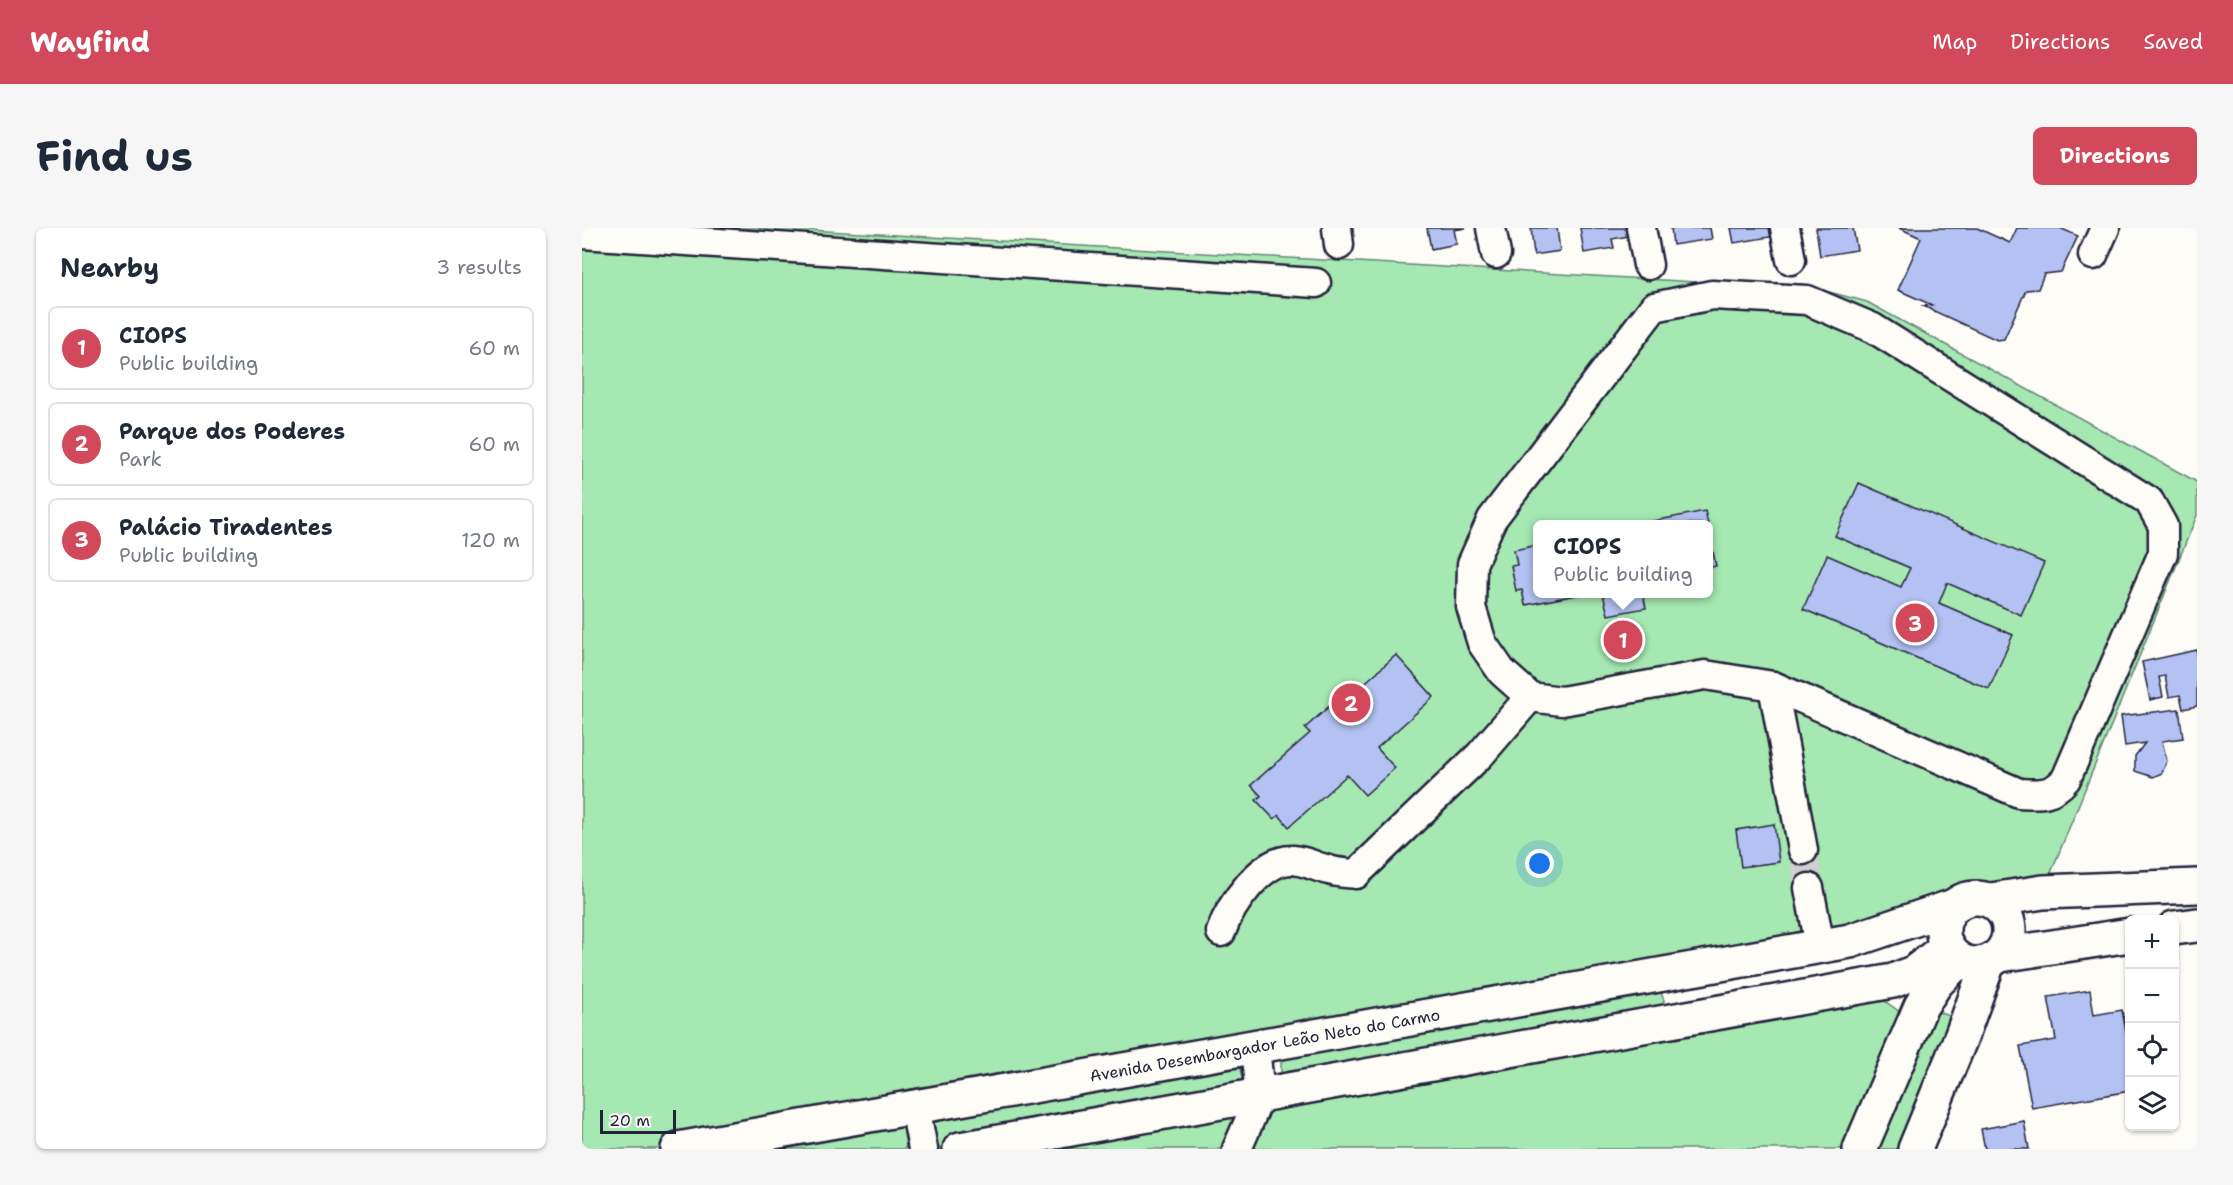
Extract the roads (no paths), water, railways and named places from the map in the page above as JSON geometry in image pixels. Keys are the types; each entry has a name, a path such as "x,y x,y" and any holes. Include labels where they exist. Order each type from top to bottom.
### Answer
{"main road":[{"path":"1974,956 1943,925 1954,906 1965,899 1978,897 1991,900 2043,892 2197,886"},
{"path":"960,1149 1682,1021 1893,981 1915,972 2008,944 2010,931 2005,913 1991,900"},
{"name":"Avenida Desembargador Leão Neto do Carmo","path":"678,1149 1835,943 1954,906"},
{"path":"2179,927 2197,924"},
{"path":"1860,1149 1921,1006 1936,982 1974,956 2125,936"},
{"path":"1915,1149 1962,1035 1974,956"},
{"path":"1674,972 1682,1021"},
{"path":"1829,992 1879,997 1900,1012 1908,1039"}],"lane":[{"path":"1641,228 1648,266"},
{"path":"1785,228 1791,260"},
{"path":"2092,255 2105,228"},
{"path":"582,234 1316,283"},
{"path":"1712,295 1807,300 1873,328 2149,501 2163,526 2163,553 2066,779 2058,789 2047,794 2019,793 1773,686 1705,675 1562,700 1530,697 1503,672 1482,643 1471,607 1472,564 1492,519 1653,307 1712,295"},
{"path":"1773,686 1803,850"},
{"path":"1221,932 1229,910 1253,881 1275,865 1291,860 1329,871 1356,874 1480,755 1530,697"},
{"path":"1809,888 1835,943"},
{"path":"1238,1149 1260,1096 1255,1047"},
{"path":"915,1107 923,1149"}],"tunnel":[{"path":"1803,850 1809,888"}],"place":[{"name":"Palácio Tiradentes","path":"1915,623"},
{"name":"CIOPS","path":"1623,640"},
{"name":"Parque dos Poderes","path":"1351,703"}]}
